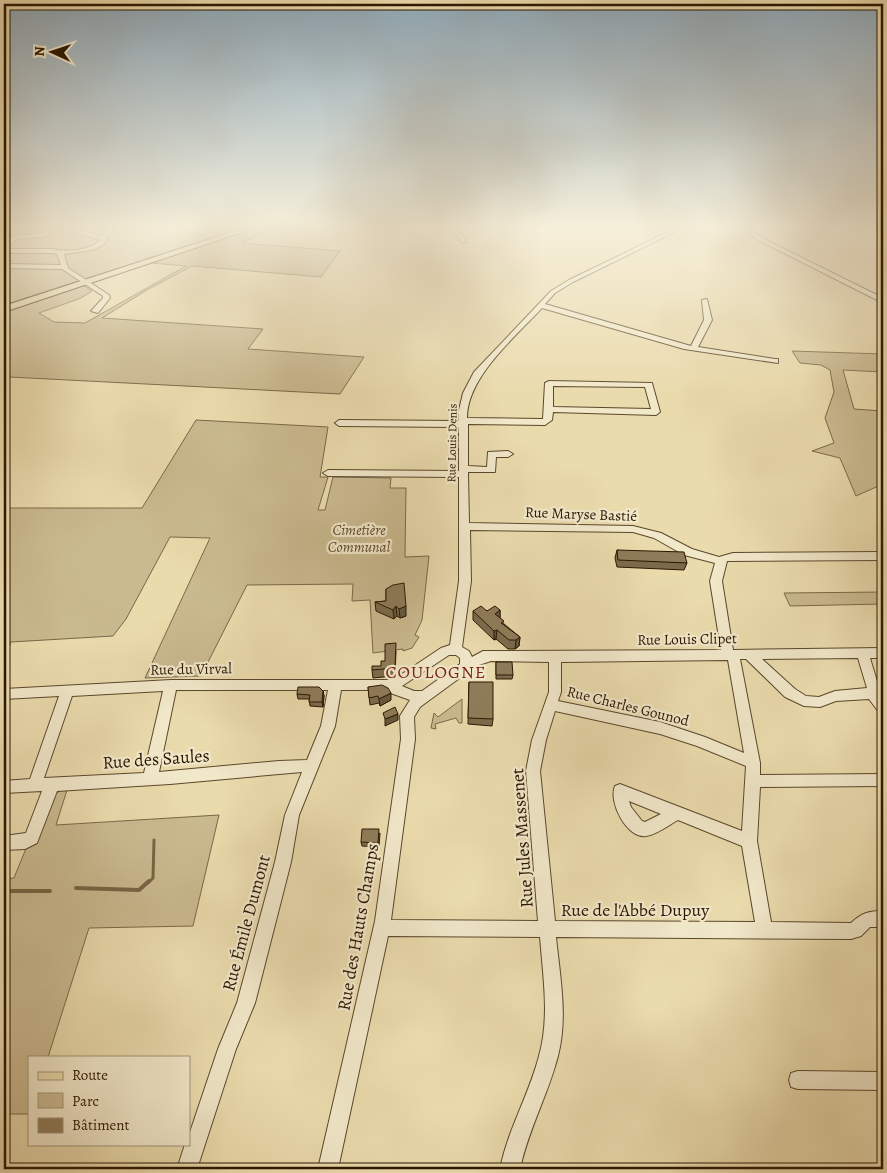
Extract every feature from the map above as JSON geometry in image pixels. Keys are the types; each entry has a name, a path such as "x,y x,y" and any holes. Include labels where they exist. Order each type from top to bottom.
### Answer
{"main road":[{"path":"4,309 83,283"}],"street":[{"path":"86,283 108,298 95,311"},
{"name":"Rue Louis Denis","path":"465,667 467,659 459,651 464,590 463,422 465,397 477,374 540,306 568,283"},
{"path":"847,283 883,301"},
{"path":"693,349 708,320 705,300"},
{"path":"540,306 663,342 693,349 775,361"},
{"path":"339,423 545,422 548,420 549,383 649,385 656,412 549,409"},
{"path":"328,473 492,470 491,454 508,454"},
{"name":"Rue Maryse Bastié","path":"464,526 633,529 652,533 688,552 721,561"},
{"path":"764,930 749,841 753,762 716,581 721,561 724,558 732,557 883,556"},
{"name":"Rue du Virval","path":"4,694 171,684 379,686 394,684 406,678 445,651 459,651"},
{"name":"Rue Louis Clipet","path":"459,651 491,656 555,657 883,653"},
{"path":"863,654 870,674 873,688 872,693 883,707"},
{"path":"749,655 790,693 804,701 820,702 835,696 872,693"},
{"name":"Rue Louis Clipet","path":"465,667 478,659 491,656"},
{"name":"Rue Jules Massenet","path":"510,1169 517,1137 542,1074 552,1041 554,1012 533,771 539,740 552,704 556,678 555,657"},
{"name":"Rue des Hauts Champs","path":"328,1169 381,928 408,739 407,716 416,695 465,667"},
{"path":"406,678 404,686 416,695"},
{"path":"150,779 171,684"},
{"name":"Rue Émile Dumont","path":"187,1169 227,1049 246,1003 283,862 292,815 328,726 335,686"},
{"name":"Rue du Virval","path":"379,686 394,688 416,695"},
{"path":"35,785 67,690"},
{"name":"Rue Charles Gounod","path":"552,704 660,728 753,762"},
{"name":"Rue des Saules","path":"4,787 150,779 279,767 312,766"},
{"path":"753,781 883,780"},
{"path":"4,843 24,842 32,838 52,784"},
{"path":"677,813 749,841"},
{"name":"Rue de l'Abbé Dupuy","path":"381,928 850,931 855,930 867,919 883,919"},
{"path":"798,1080 883,1081"}],"green space":[{"path":"4,283 78,283 4,307"},
{"path":"156,283 161,283 102,318 263,329 248,349 364,357 340,394 10,377 4,381 4,312 83,285 92,291 81,298 39,313 54,322 85,323"},
{"path":"792,351 883,354 883,372 843,370 854,409 883,411 883,484 856,496 840,458 812,451 834,443 825,418 834,392 830,370 821,365 800,363"},
{"name":"Cimetière Communal","path":"196,420 328,427 320,477 328,477 318,510 325,510 333,477 391,478 390,488 406,488 405,557 429,556 422,620 415,635 419,637 412,648 403,651 403,649 373,653 370,600 352,601 353,584 247,585 201,676 145,678 210,538 170,537 126,619 113,636 11,642 4,660 4,508 142,508"},
{"path":"883,592 883,604 790,606 784,593"},
{"path":"462,699 462,723 459,723 456,718 435,724 436,729 431,728 434,713 438,717"},
{"path":"61,790 67,790 56,825 219,815 193,926 89,928 48,1056 28,1056 28,1114 4,1114 4,879 14,878 27,846 54,795"}],"building":[{"path":"617,550 684,552 687,563 618,560"},
{"path":"404,583 406,606 399,609 396,606 393,610 375,602 386,601 386,589 393,585"},
{"path":"481,606 487,611 495,606 500,610 495,614 504,621 501,623 520,637 516,640 509,640 497,630 494,631 473,611"},
{"path":"396,643 395,668 372,670 372,666 381,666 381,661 385,661 385,644"},
{"path":"496,662 512,662 513,675 496,675"},
{"path":"469,682 493,682 493,719 468,718"},
{"path":"382,685 388,688 391,693 379,699 378,696 369,698 368,687"},
{"path":"298,687 319,687 323,691 322,702 309,702 310,695 297,694"},
{"path":"395,707 398,714 385,719 383,713"},
{"path":"362,829 379,829 378,843 361,842"}],"waterway":[{"path":"4,305 73,283"},
{"path":"148,883 153,878 154,840"},
{"path":"76,888 139,890 149,881"},
{"path":"4,891 50,891"}],"district":[{"name":"COULOGNE","path":"436,672"}]}
